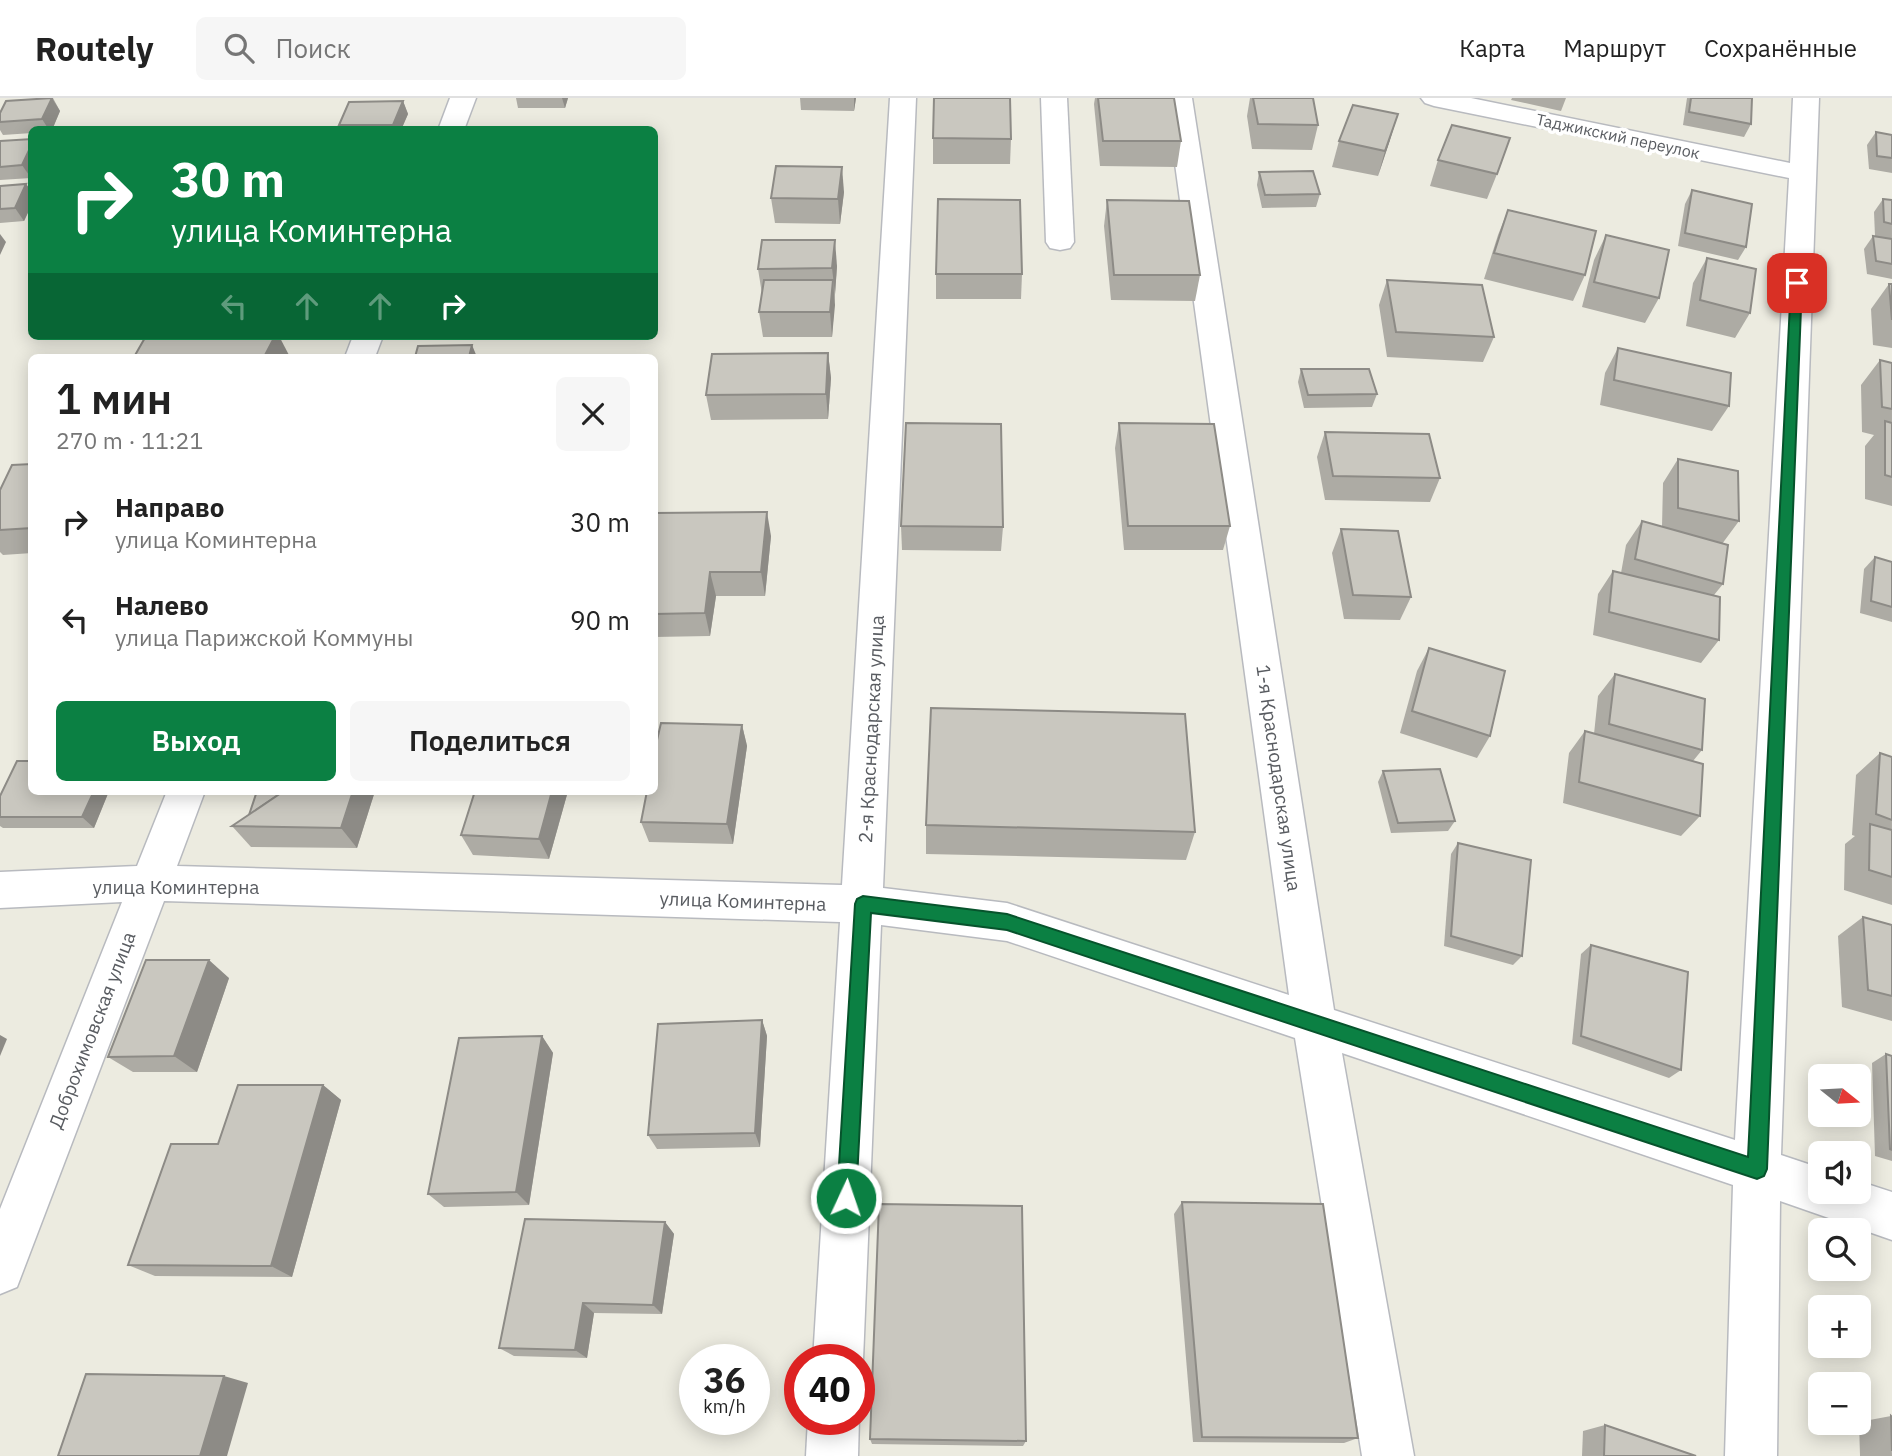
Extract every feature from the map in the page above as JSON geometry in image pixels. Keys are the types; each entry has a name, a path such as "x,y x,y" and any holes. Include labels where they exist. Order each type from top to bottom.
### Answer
{"street":[{"path":"452,126 463,98"},
{"name":"2-я Краснодарская улица","path":"839,1344 902,98"},
{"path":"1054,98 1060,242"},
{"name":"1-я Краснодарская улица","path":"1180,98 1315,1025 1388,1456"},
{"name":"Таджикский переулок","path":"1434,98 1801,173"},
{"path":"1751,1456 1757,1169 1801,173 1807,98"},
{"name":"Доброхимовская улица","path":"0,1270 184,795"},
{"name":"улица Коминтерна","path":"0,890 149,883 863,904 1007,922 1808,1187"},
{"name":"улица Коминтерна","path":"1858,1204 1892,1216"},
{"path":"832,1456 833,1435"}],"building":[{"path":"52,98 42,119 0,122 0,113 6,101"},
{"path":"934,98 1010,98 1011,139 933,138"},
{"path":"1098,98 1174,98 1181,141 1103,141"},
{"path":"1253,98 1313,98 1318,125 1258,124"},
{"path":"1691,98 1752,98 1751,124 1689,112"},
{"path":"403,101 393,125 339,125 349,102"},
{"path":"1353,105 1398,114 1385,151 1339,141"},
{"path":"1452,125 1510,138 1497,174 1438,160"},
{"path":"1876,132 1892,135 1892,158 1877,156"},
{"path":"28,139 28,152 22,165 0,167 0,141"},
{"path":"776,166 842,167 838,199 771,198"},
{"path":"1313,171 1320,194 1265,195 1259,172"},
{"path":"26,184 15,208 0,209 0,186"},
{"path":"1692,190 1752,204 1746,247 1685,233"},
{"path":"938,199 1020,200 1022,274 936,274"},
{"path":"1883,199 1892,200 1892,224 1884,222"},
{"path":"1107,200 1189,201 1200,275 1114,275"},
{"path":"1508,210 1596,231 1585,275 1494,253"},
{"path":"1606,235 1669,250 1659,298 1594,282"},
{"path":"1873,236 1892,239 1892,264 1876,261"},
{"path":"762,240 835,240 832,268 758,269"},
{"path":"1707,258 1756,269 1750,313 1700,300"},
{"path":"764,280 833,280 830,312 759,312"},
{"path":"1387,280 1482,285 1494,337 1396,332"},
{"path":"1889,284 1892,284 1892,320"},
{"path":"144,340 273,340 266,354 136,354"},
{"path":"472,345 470,354 416,354 418,346"},
{"path":"1618,348 1731,373 1729,406 1614,380"},
{"path":"828,353 826,394 706,395 712,354"},
{"path":"1880,360 1892,363 1892,409 1882,407"},
{"path":"1301,369 1369,369 1377,394 1308,395"},
{"path":"1885,421 1892,423 1892,477 1885,475"},
{"path":"906,423 1001,424 1003,527 901,526"},
{"path":"1119,423 1214,424 1230,526 1128,526"},
{"path":"1325,432 1429,434 1440,478 1333,476"},
{"path":"1678,459 1738,471 1739,521 1678,508"},
{"path":"28,464 28,528 0,530 0,490 12,465"},
{"path":"767,512 761,572 710,572 705,613 658,614 658,513"},
{"path":"1642,521 1728,545 1723,584 1635,559"},
{"path":"1341,529 1398,531 1411,597 1353,595"},
{"path":"1875,557 1892,562 1892,607 1871,601"},
{"path":"1613,571 1720,597 1719,640 1609,612"},
{"path":"1429,648 1505,671 1490,736 1412,711"},
{"path":"1615,674 1705,699 1702,750 1609,724"},
{"path":"931,708 1185,714 1195,832 926,825"},
{"path":"661,723 742,725 727,824 641,822 646,795 658,795 658,736"},
{"path":"1585,731 1703,764 1700,816 1579,782"},
{"path":"1880,753 1892,757 1892,820 1876,814"},
{"path":"17,761 28,761 28,795 92,795 82,817 0,817 0,796"},
{"path":"1440,769 1455,821 1398,823 1383,771"},
{"path":"256,795 278,795 249,815"},
{"path":"278,795 352,795 341,828 232,826"},
{"path":"474,795 551,795 539,839 461,835"},
{"path":"1870,824 1892,830 1892,877 1869,870"},
{"path":"1458,843 1531,860 1522,956 1451,936"},
{"path":"1863,917 1892,925 1892,996 1868,990"},
{"path":"1591,945 1688,972 1681,1070 1581,1036"},
{"path":"146,960 209,960 174,1056 108,1057"},
{"path":"762,1020 755,1133 648,1135 658,1024"},
{"path":"542,1036 516,1192 428,1194 459,1038"},
{"path":"1886,1054 1892,1056 1892,1150 1890,1149"},
{"path":"238,1085 323,1085 271,1266 128,1265 171,1144 218,1144"},
{"path":"1182,1202 1323,1204 1358,1438 1202,1437"},
{"path":"879,1204 1022,1206 1026,1441 870,1439 870,1435 875,1435 874,1344"},
{"path":"525,1219 665,1222 653,1305 583,1303 575,1350 499,1348"},
{"path":"86,1374 224,1376 200,1456 58,1456"},
{"path":"1605,1425 1696,1456 1604,1456"}],"route":[{"path":"846,1198 863,904 1007,922 1757,1169 1797,283"}]}
